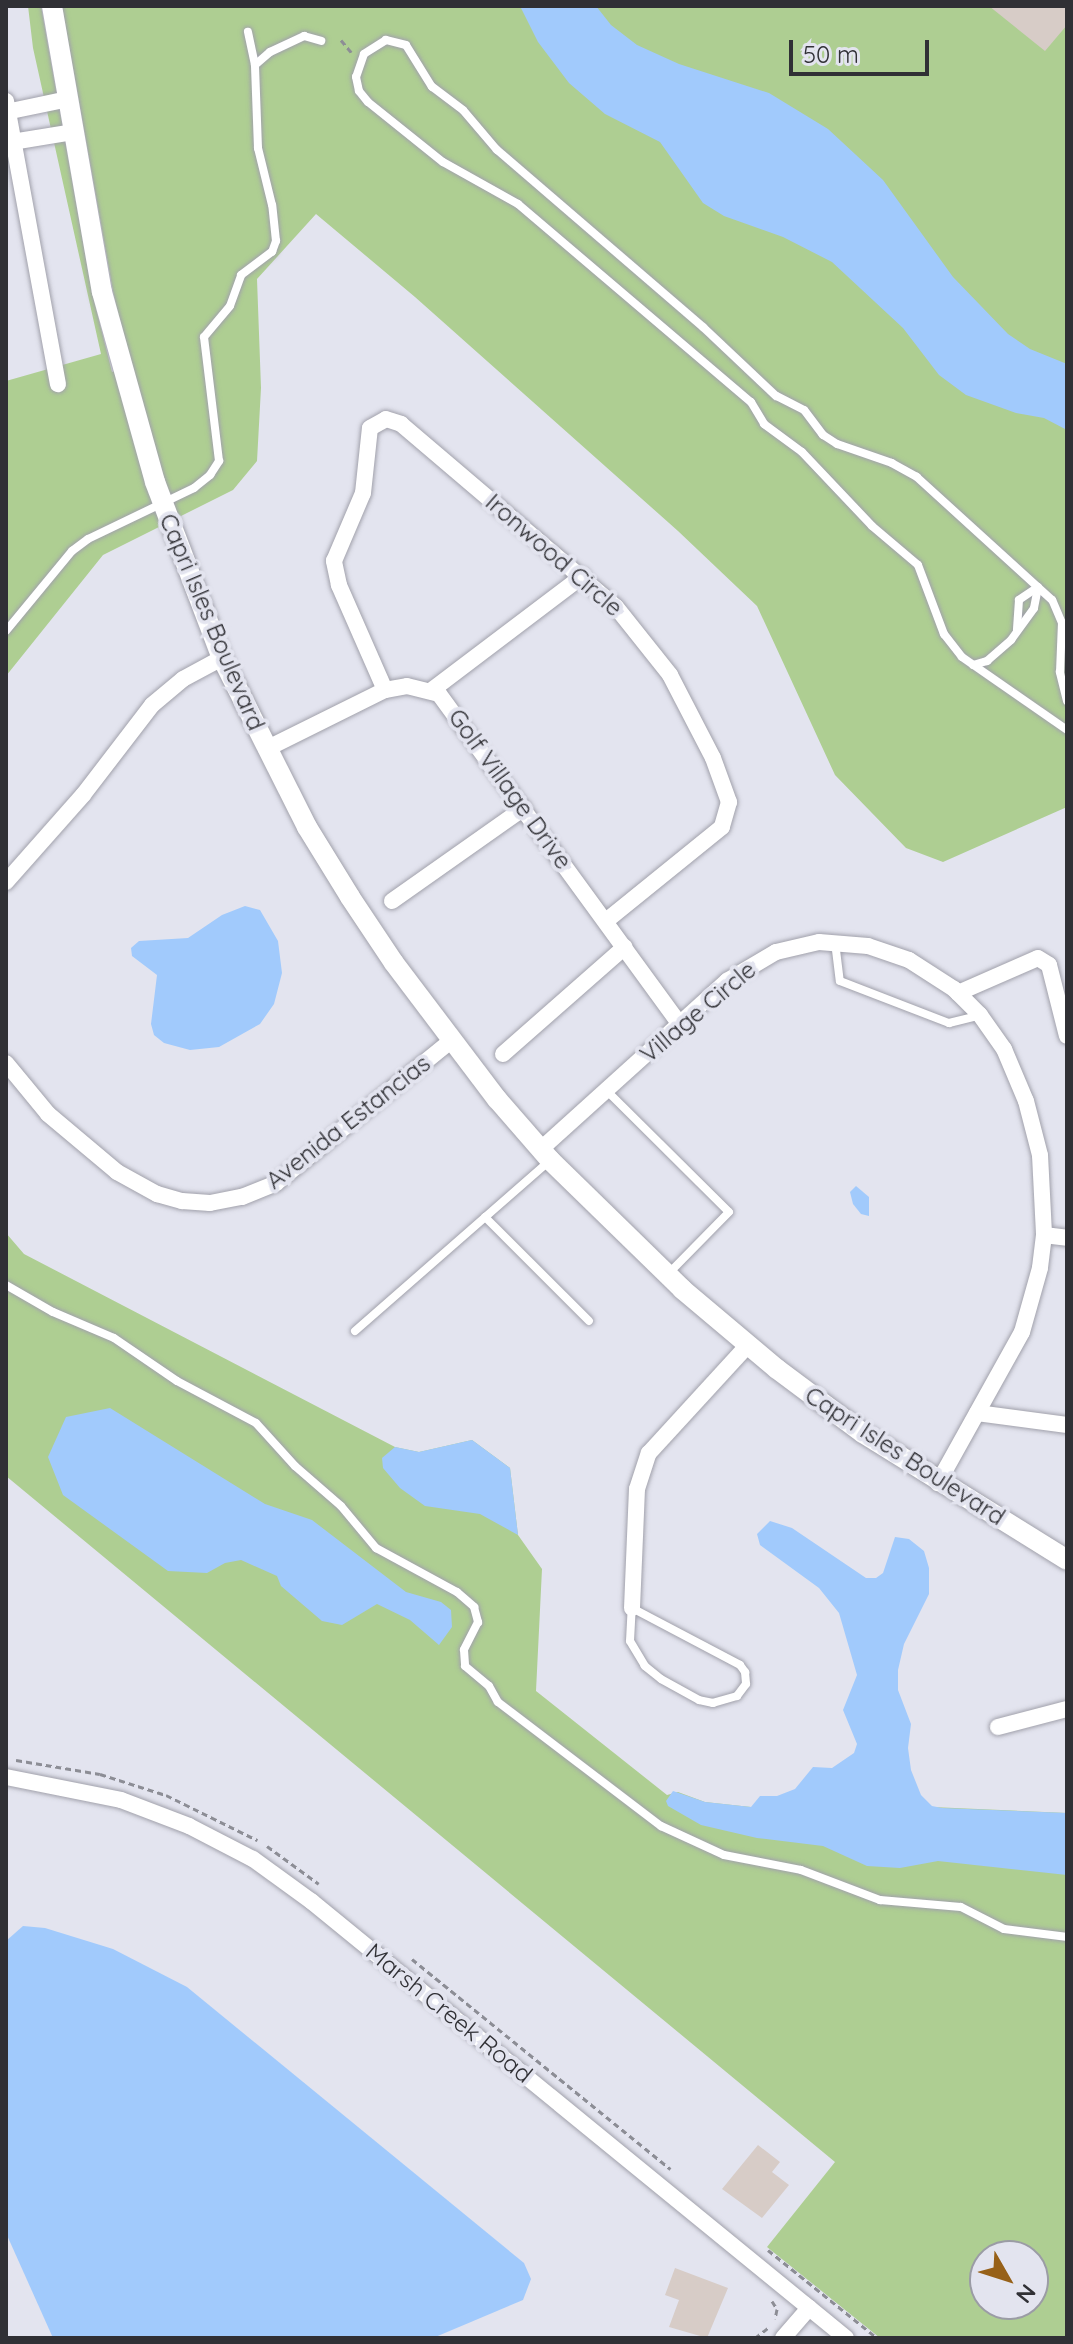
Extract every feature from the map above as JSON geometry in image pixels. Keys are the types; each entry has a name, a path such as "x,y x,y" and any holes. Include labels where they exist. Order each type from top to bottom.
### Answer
{"street":[{"name":"Capri Isles Boulevard","path":"52,6 115,348 163,504 222,658 266,749 335,874 451,1041 546,1154 667,1275 748,1345 832,1411 938,1483 1067,1560"},
{"path":"58,384 10,142 7,108 68,99"},
{"path":"10,142 74,132"},
{"name":"Ironwood Circle","path":"385,690 339,585 334,561 363,493 368,435 377,421 386,419 401,424 583,576 628,620 670,675 713,758 729,802 727,817 715,834 606,921"},
{"path":"432,690 583,576"},
{"path":"6,882 83,795 152,705 183,679 222,658"},
{"name":"Golf Village Drive","path":"266,749 385,690 407,686 432,690 455,712 606,921"},
{"path":"392,901 524,808"},
{"path":"606,921 680,1024"},
{"name":"Village Circle","path":"546,1154 606,1090 727,981 757,961 797,945 835,942 868,946 900,956 958,993 980,1015 1004,1049 1035,1129 1043,1182 1044,1235 1040,1268 1022,1332 938,1483"},
{"path":"503,1054 625,947"},
{"path":"958,993 1038,958 1049,965 1067,1036"},
{"name":"Avenida Estancias","path":"6,1063 48,1114 117,1172 147,1190 171,1199 210,1203 242,1197 276,1183 451,1041"},
{"path":"1044,1235 1067,1238"},
{"path":"632,1608 637,1489 644,1463 656,1443 748,1345"},
{"path":"977,1413 1067,1425"},
{"path":"998,1727 1067,1709"},
{"name":"Marsh Creek Road","path":"6,1777 121,1800 189,1826 253,1859 311,1901 846,2338"},
{"path":"783,2338 809,2308"}],"lane":[{"path":"6,631 72,551 88,539 201,484 217,466 220,447 204,337 229,308 241,275 272,252 276,241 272,205 258,148 255,65 248,32"},
{"path":"255,65 270,52 304,36 321,41"},
{"path":"1067,701 1060,672 1060,615 1052,600 1038,587 917,477 892,463 837,444 823,435 804,410 776,396 703,327 497,150 463,110 432,87 406,45 386,40 364,54 356,77 359,91 368,102 443,162 530,214 751,402 764,424 802,452 872,526 913,559 925,577 944,634 972,665 1067,730"},
{"path":"1017,630 1019,600 1027,591 1038,587"},
{"path":"972,665 994,656 1017,630 1034,608 1038,587"},
{"path":"835,942 840,981 949,1023 980,1015"},
{"path":"606,1090 729,1212 667,1275"},
{"path":"355,1331 485,1217 546,1154"},
{"path":"485,1217 589,1321"},
{"path":"6,1285 53,1312 114,1338 177,1381 256,1423 295,1466 341,1506 376,1548 457,1592 474,1607 478,1622 464,1650 465,1666 489,1686 503,1706 661,1826 724,1855 801,1870 880,1900 961,1907 1004,1929 1067,1937"},
{"path":"632,1608 740,1665 745,1672 746,1684 727,1701 713,1703 699,1700 661,1679 645,1666 630,1641 632,1608"}],"path":[{"path":"755,2338 770,2326 777,2314 772,2300 762,2292"}],"green space":[{"path":"28,6 41,6 92,293 112,372 130,366 113,291 62,6 1067,6 1067,807 943,862 906,848 835,775 757,606 678,531 415,297 316,214 257,279 261,388 257,461 233,490 103,555 6,676 6,381 101,354 33,48"},
{"path":"6,1233 24,1254 395,1447 419,1452 472,1440 510,1468 518,1535 542,1569 536,1691 667,1795 678,1792 705,1802 751,1807 932,1807 1067,1813 1067,2338 880,2338 767,2247 835,2162 6,1476"}],"water":[{"path":"520,6 596,6 611,25 637,45 679,64 769,93 828,129 883,180 953,277 1008,334 1030,349 1067,364 1067,430 1044,418 1016,413 966,395 939,375 903,328 832,262 783,237 724,216 703,203 660,142 605,114 569,83 538,42"},
{"path":"245,906 260,910 278,941 282,973 274,1004 260,1024 219,1047 190,1050 164,1043 154,1035 151,1024 157,975 132,956 131,948 139,941 188,938 222,915"},
{"path":"856,1186 869,1197 869,1216 861,1214 853,1204 850,1192"},
{"path":"110,1408 265,1504 312,1520 406,1592 441,1602 451,1610 452,1627 439,1645 410,1620 377,1604 342,1625 322,1621 281,1586 277,1576 241,1560 225,1563 207,1573 168,1571 63,1495 48,1457 66,1417"},
{"path":"472,1440 510,1468 518,1535 480,1514 425,1506 400,1488 383,1468 382,1458 395,1447 419,1452"},
{"path":"770,1521 792,1528 866,1578 876,1578 883,1573 895,1537 909,1539 924,1551 929,1568 929,1594 904,1644 898,1670 898,1690 911,1724 908,1748 911,1770 921,1795 932,1806 942,1808 1067,1813 1067,1875 938,1861 900,1868 867,1866 823,1846 757,1838 701,1825 668,1806 666,1801 673,1791 705,1802 751,1807 760,1796 777,1796 795,1789 813,1767 832,1768 854,1753 857,1744 843,1710 857,1675 839,1613 819,1588 760,1545 757,1534"},
{"path":"23,1926 45,1928 113,1949 187,1987 524,2263 531,2279 523,2300 433,2338 53,2338 6,2233 6,1941"}],"building":[{"path":"989,6 1067,6 1067,25 1045,51"},
{"path":"758,2145 780,2162 772,2172 789,2185 762,2218 722,2189"},
{"path":"675,2268 728,2288 707,2338 669,2327 679,2300 665,2295"}]}
